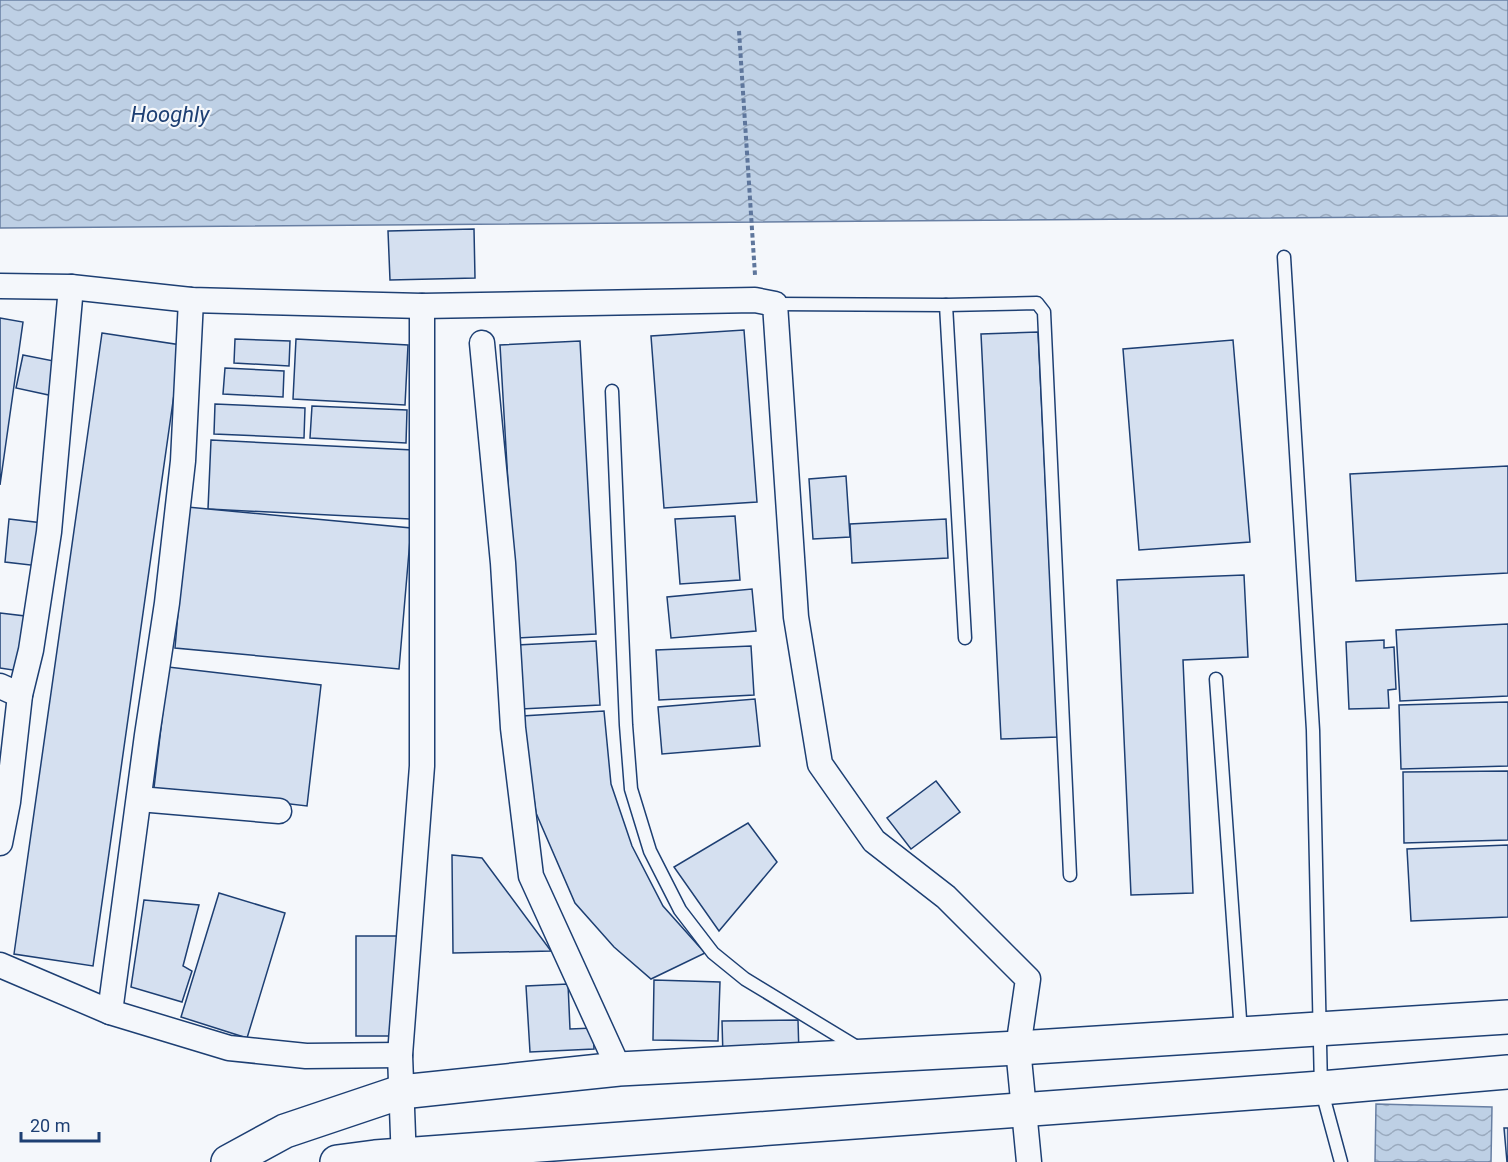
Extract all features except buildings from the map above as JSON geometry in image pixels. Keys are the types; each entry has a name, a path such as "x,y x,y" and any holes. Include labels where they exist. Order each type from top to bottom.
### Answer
{"main road":[{"path":"228,1162 285,1131 401,1092 619,1069 1018,1048 1508,1017"},
{"path":"337,1162 1508,1072"}],"street":[{"path":"0,286 71,287 191,300 422,306 765,302 796,617 820,764 874,841 946,897 1028,979 1018,1048 1029,1162"},
{"path":"0,843 8,802 10,691 32,650 49,532 71,287"},
{"path":"110,1012 167,603 183,461 191,300"},
{"path":"403,1158 400,1055 422,766 422,306"},
{"path":"482,343 503,563 513,728 531,876 619,1069"},
{"path":"139,799 279,811"},
{"path":"0,965 110,1012 229,1048 306,1056 400,1055"}],"lane":[{"path":"1284,257 1313,730 1321,1088 1341,1162"},
{"path":"765,302 946,305 1037,303 1044,312 1070,875"},
{"path":"946,305 965,638"},
{"path":"612,391 631,789 650,851 680,910 713,953 729,968 871,1056"},
{"path":"1216,680 1241,1034"}],"path":[{"path":"739,31 753,234 765,302"}],"water":[{"name":"Hooghly","path":"0,0 1508,0 1508,216 0,228"},
{"path":"1376,1104 1492,1107 1491,1162 1375,1162"}]}
